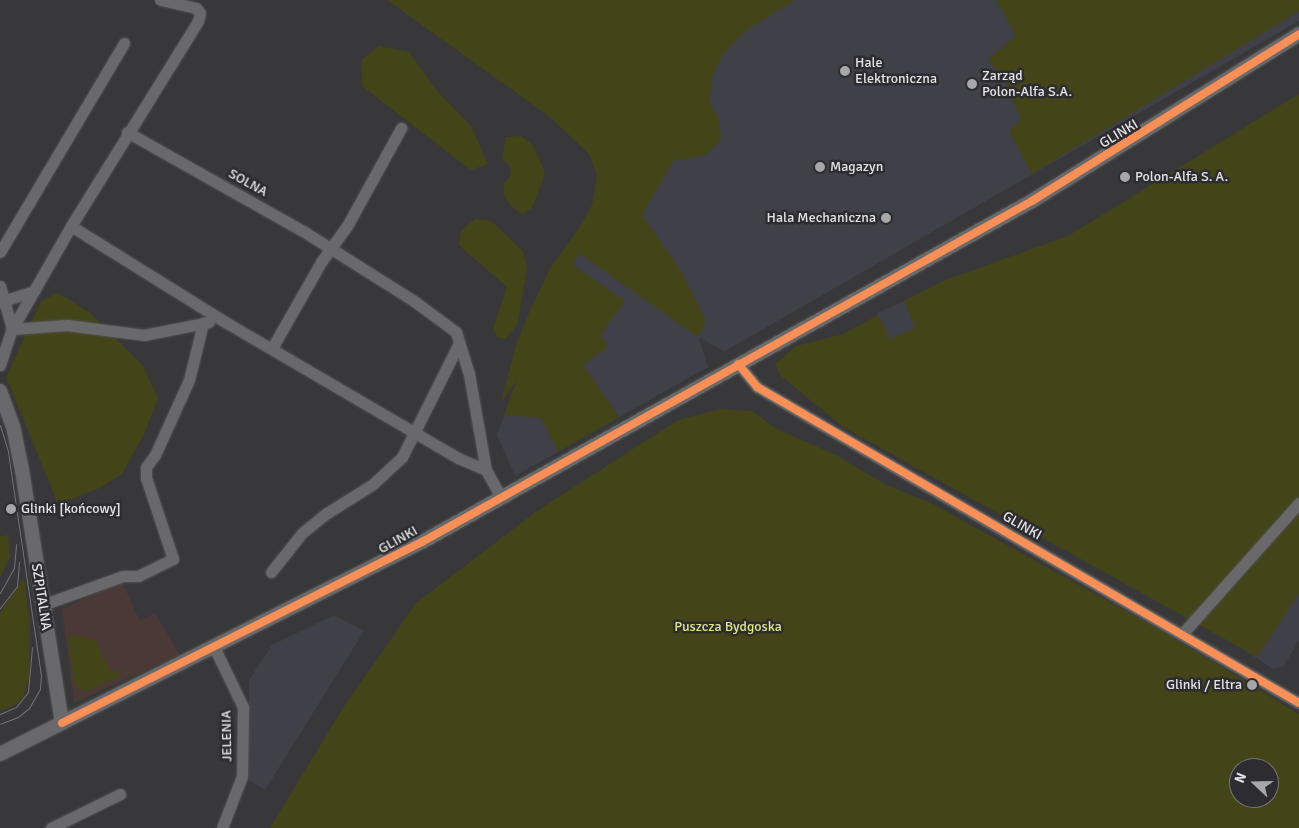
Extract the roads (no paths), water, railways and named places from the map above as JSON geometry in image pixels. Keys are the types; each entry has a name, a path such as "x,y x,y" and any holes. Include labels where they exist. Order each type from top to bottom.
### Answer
{"street":[{"path":"0,364 12,329 71,226 127,132 198,21 200,13 196,8 160,0"},
{"name":"GLINKI","path":"0,754 372,569 1032,201 1299,34"},
{"path":"0,252 124,43"},
{"path":"272,348 401,128"},
{"name":"SOLNA","path":"127,132 331,249 456,332 468,374 486,470 501,497"},
{"path":"71,226 220,319 458,458 486,470"},
{"path":"0,286 2,301 12,329"},
{"path":"2,301 34,291"},
{"path":"12,329 68,325 144,335 220,319"},
{"path":"42,605 123,576 138,576 173,559 146,478 146,467 155,454 189,380 203,323"},
{"path":"270,572 302,533 388,472 416,434 459,343"},
{"name":"GLINKI","path":"738,364 757,387 1299,703"},
{"name":"SZPITALNA","path":"0,391 13,426 22,470 62,723"},
{"path":"1183,634 1299,503"},
{"name":"JELENIA","path":"214,647 243,707 242,776 222,828"},
{"path":"51,828 120,794"}],"tram line":[{"path":"0,425 8,452 41,675 40,689 29,708 18,717 0,724"},
{"path":"0,593 14,568 16,544"},
{"path":"0,608 17,586 19,562"},
{"path":"0,714 16,707 28,692 32,647"}],"place":[{"name":"Hale Elektroniczna","path":"845,71"},
{"name":"Zarząd Polon-Alfa S.A.","path":"972,84"},
{"name":"Magazyn","path":"820,167"},
{"name":"Polon-Alfa S. A.","path":"1125,177"},
{"name":"Hala Mechaniczna","path":"886,218"},
{"name":"Glinki [końcowy]","path":"11,509"},
{"name":"Glinki / Eltra","path":"1252,685"}],"park label":[{"name":"Puszcza Bydgoska","path":"728,627"}]}
